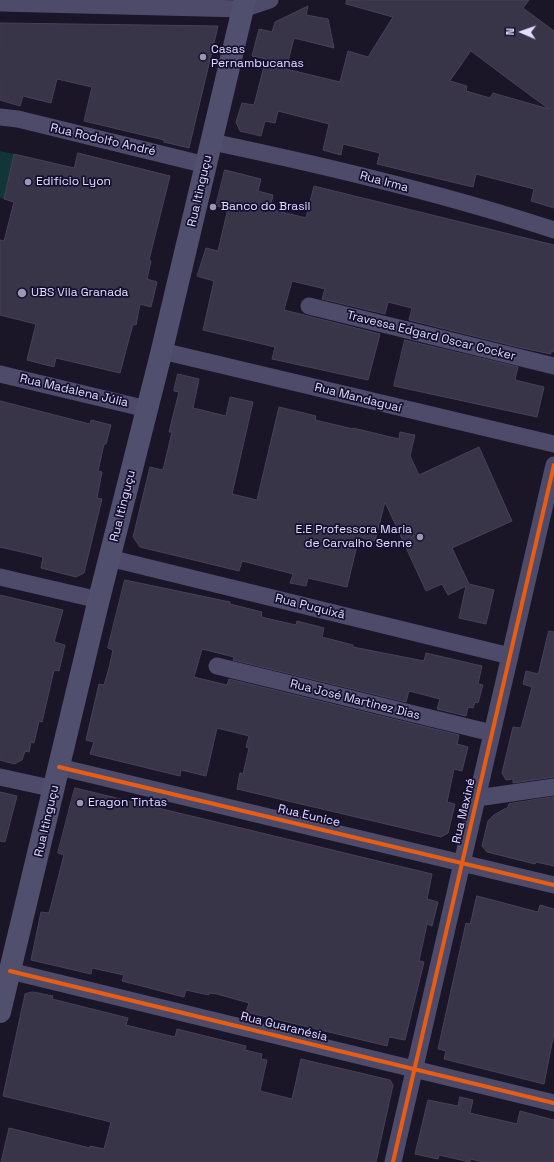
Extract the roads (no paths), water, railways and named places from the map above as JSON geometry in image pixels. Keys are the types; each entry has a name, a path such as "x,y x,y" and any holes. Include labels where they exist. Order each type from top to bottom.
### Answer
{"main road":[{"name":"Rua Itinguçu","path":"0,1012 55,789 109,558 148,409 244,5"}],"street":[{"path":"0,4 244,5 270,0"},
{"name":"Rua Rodolfo André","path":"0,117 18,119 206,165"},
{"name":"Rua Irma","path":"212,142 358,175 505,213 554,230"},
{"name":"Travessa Edgard Oscar Cocker","path":"309,306 554,366"},
{"name":"Rua Mandaguaí","path":"162,351 554,444"},
{"name":"Rua Madalena Júlia","path":"0,374 148,409"},
{"name":"Rua Maxiné","path":"393,1162 554,465"},
{"name":"Rua Puquixã","path":"109,558 510,656"},
{"path":"0,577 99,600"},
{"name":"Rua José Martinez Dias","path":"218,666 492,733"},
{"name":"Rua Eunice","path":"59,767 554,885"},
{"path":"0,777 55,789"},
{"path":"478,798 554,787"},
{"name":"Rua Guaranésia","path":"10,970 554,1103"}],"place":[{"name":"Casas Pernambucanas","path":"203,57"},
{"name":"Edifício Lyon","path":"28,182"},
{"name":"Banco do Brasil","path":"213,207"},
{"name":"UBS Vila Granada","path":"22,293"},
{"name":"E.E Professora Maria de Carvalho Senne","path":"420,537"},
{"name":"Eragon Tintas","path":"80,803"}]}
